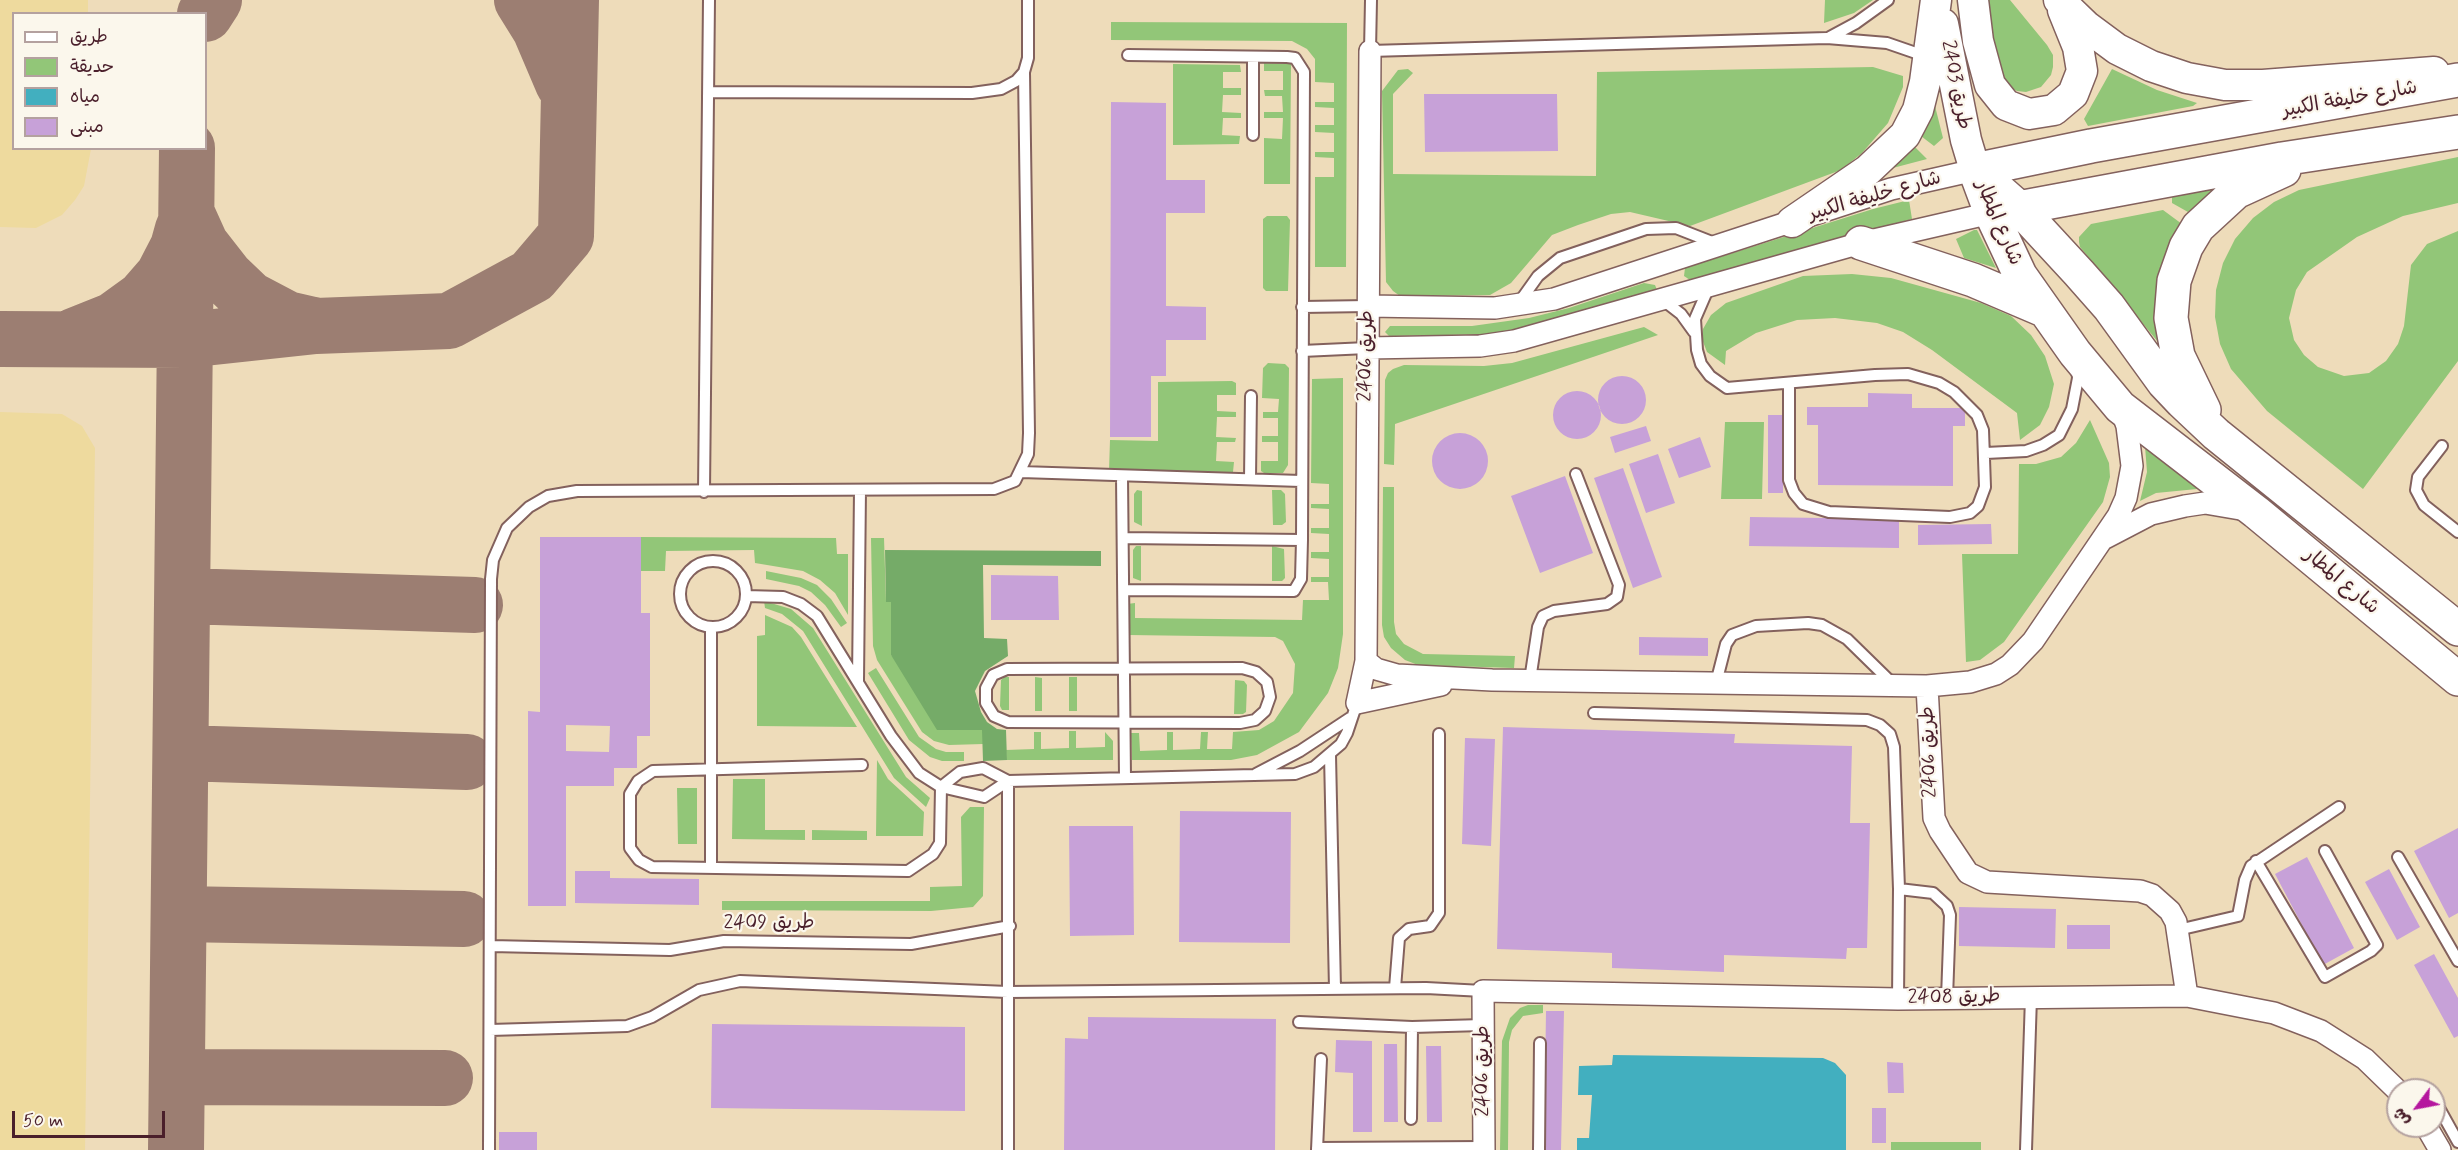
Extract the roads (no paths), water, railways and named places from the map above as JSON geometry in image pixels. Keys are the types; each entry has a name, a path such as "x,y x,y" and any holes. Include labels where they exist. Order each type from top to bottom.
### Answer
{"main road":[{"path":"1792,222 1868,170 1898,145 1918,111 1928,68 1938,0"},
{"name":"طريق 2403","path":"1938,0 1966,140 1975,170"},
{"path":"1973,0 1978,41 1990,85 2006,105 2029,114 2054,110 2073,94 2082,71 2078,47 2059,0"},
{"path":"2059,0 2086,26 2117,49 2151,66 2187,78 2216,83 2263,85 2458,70"},
{"name":"شارع خليفة الكبير","path":"1975,170 2091,146 2458,80"},
{"name":"شارع خليفة الكبير","path":"2005,210 2199,173 2458,132"},
{"path":"2216,434 2178,356 2171,318 2174,281 2186,247 2198,228 2236,192 2277,172 2340,151"},
{"name":"شارع المطار","path":"1975,170 2005,210 2109,307 2164,383 2216,434 2458,629"},
{"name":"شارع المطار","path":"2005,210 2020,275 2041,309 2120,407 2256,512 2458,679"},
{"path":"1861,243 1973,280 2041,309"}],"street":[{"name":"طريق 2406","path":"1370,51 1366,661 1354,710 1442,685 1492,680"},
{"name":"شارع خليفة الكبير","path":"1368,306 1516,307 1554,299 1891,189 1975,170"},
{"name":"شارع خليفة الكبير","path":"1367,348 1480,346 1514,341 1861,243 2005,210"},
{"path":"1666,299 1675,292 1677,277 1669,262"},
{"path":"1927,686 1970,682 1996,675 2010,665 2045,626 2105,538 2126,498 2132,466 2127,426 2120,407"},
{"path":"2105,538 2151,514 2185,506 2205,503 2256,512"},
{"name":"طريق 2406","path":"1366,661 1376,669 1397,675 1492,680 1927,686 1934,818 1968,873 1987,882 2140,891 2162,902 2170,911 2178,930 2187,996"},
{"name":"طريق 2406","path":"1484,991 1484,1148"},
{"name":"طريق 2408","path":"1484,991 1898,999 2187,996 2274,1013 2321,1031 2365,1059 2386,1079"}],"lane":[{"path":"704,492 709,0"},
{"path":"489,1150 491,579 493,560 507,528 529,507 549,496 577,491 994,489 1015,481 1028,454 1029,433 1024,72 1028,58 1028,0"},
{"path":"1371,0 1370,51 1827,38 1887,43 1916,53 1928,68"},
{"path":"1827,38 1856,23 1888,0"},
{"path":"1124,590 1294,591 1300,585 1301,579 1302,540 1304,72 1295,58 1128,55"},
{"path":"1253,57 1253,135"},
{"path":"708,92 972,93 1001,89 1016,81 1024,72"},
{"path":"1516,307 1538,276 1560,258 1636,232 1662,226 1676,228 1720,245"},
{"path":"1710,286 1698,308 1694,332 1701,364 1710,376 1727,388 1892,374 1924,378 1954,392 1977,415 1983,430 1986,453 1983,497 1970,513 1950,517 1816,510 1803,504 1794,493 1789,480 1789,383"},
{"path":"1666,299 1694,332"},
{"path":"1302,307 1368,306"},
{"path":"1302,351 1367,348"},
{"path":"1986,453 2026,451 2043,445 2059,435 2072,409 2078,378 2075,353"},
{"path":"1250,480 1251,396"},
{"path":"2442,446 2418,477 2416,490 2424,505 2458,532"},
{"path":"1021,472 1301,481"},
{"path":"1530,680 1538,627 1543,616 1554,610 1607,604 1617,597 1619,585 1576,474"},
{"path":"1122,477 1125,777"},
{"path":"858,681 860,490"},
{"path":"1123,537 1302,540"},
{"path":"704,562 724,563 741,576 746,596 739,615 731,623 711,628 692,620 680,603 679,593 687,573 704,562"},
{"path":"746,596 783,597 809,610 823,624 904,754 919,773 941,787 984,797 1008,781"},
{"path":"1716,683 1726,644 1732,635 1756,626 1808,623 1822,626 1847,639 1895,686"},
{"path":"711,628 711,867"},
{"path":"1124,668 1242,668 1256,672 1267,682 1270,697 1265,711 1255,720 1240,723 1008,722 994,716 986,703 986,688 993,675 1007,669 1124,668"},
{"path":"941,787 960,772 972,768 984,768 1008,781 1256,774 1276,777 1295,774 1314,767 1330,755 1347,733 1354,710"},
{"path":"1256,774 1300,751 1354,710"},
{"path":"1594,713 1867,720 1880,725 1890,734 1894,747 1899,890 1898,999"},
{"path":"1395,988 1399,938 1409,929 1430,926 1438,913 1438,734"},
{"path":"1330,755 1335,989"},
{"path":"862,765 653,771 638,781 630,794 630,848 639,860 652,867 908,871 933,854 940,843 941,787"},
{"path":"1008,781 1010,926 1008,1150"},
{"path":"2178,930 2238,916 2247,873 2256,861 2339,807"},
{"path":"2256,861 2319,972 2328,977 2377,945 2325,851"},
{"path":"2398,857 2458,961"},
{"path":"1899,890 1933,893 1947,906 1950,915 1947,998"},
{"name":"طريق 2409","path":"491,946 670,950 724,941 911,944 1010,926"},
{"path":"490,1030 627,1026 652,1017 699,990 740,981 1008,992 1395,988 1484,991"},
{"path":"2026,1150 2031,997"},
{"path":"1299,1022 1412,1027 1483,1025"},
{"path":"1411,1119 1412,1027"},
{"path":"1539,1150 1540,1044"},
{"path":"1321,1059 1317,1149 1484,1148"},
{"path":"2446,1120 2458,1142"}],"water":[{"path":"1613,1055 1823,1058 1835,1063 1846,1075 1846,1150 1577,1150 1577,1138 1589,1138 1592,1095 1578,1095 1579,1066 1612,1065"}]}
